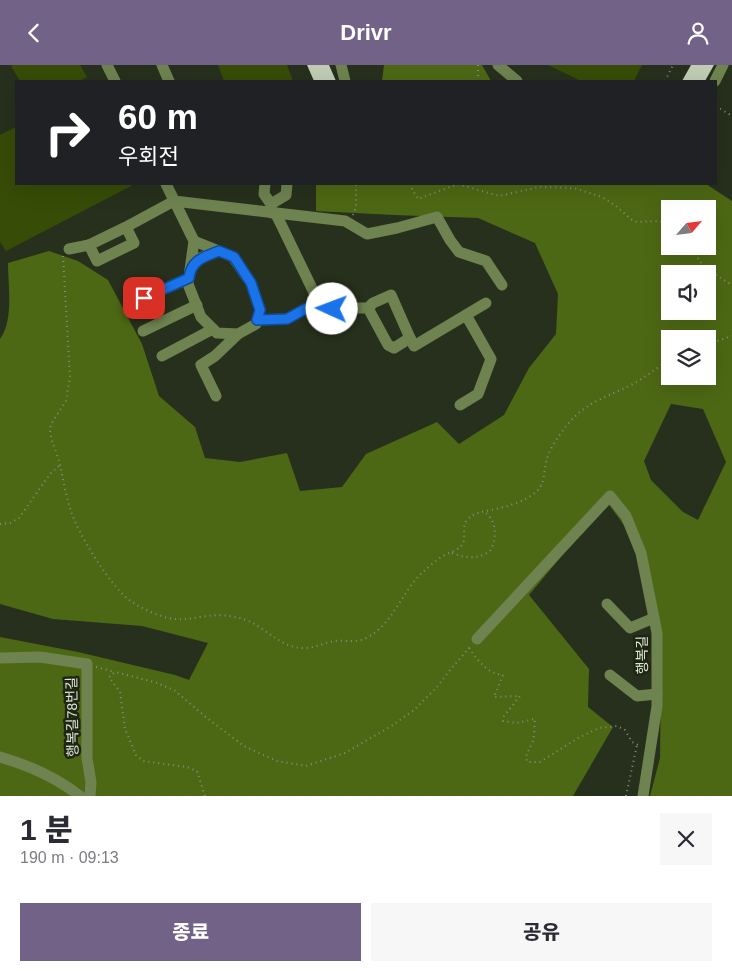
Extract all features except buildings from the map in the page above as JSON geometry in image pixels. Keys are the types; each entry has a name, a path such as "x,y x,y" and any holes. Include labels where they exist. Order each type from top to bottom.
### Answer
{"street":[{"path":"107,65 114,80"},
{"path":"162,65 169,80"},
{"path":"341,65 345,80"},
{"path":"498,65 516,80"},
{"path":"716,80 723,65"},
{"path":"166,185 194,241 188,284 201,317 217,333 238,334"},
{"path":"265,185 264,194 321,307"},
{"path":"273,210 286,195 287,185"},
{"path":"69,249 89,245 174,201 273,210 345,221 367,234 437,217 459,252 486,261 502,285"},
{"path":"89,245 96,261 119,251 134,243 126,227"},
{"path":"194,241 234,257 251,283 260,310 256,324 238,334 215,357 201,365 216,396"},
{"path":"129,305 189,274 200,258 219,251"},
{"path":"257,320 287,319 307,308 321,307 342,311 368,308 373,303 391,295 414,345 486,303"},
{"path":"143,331 196,305"},
{"path":"368,308 388,345 394,348 410,338"},
{"path":"460,405 478,394 491,359 466,315"},
{"path":"162,356 213,329"},
{"name":"행복길","path":"477,639 610,496 626,517 641,553 657,633 657,706 643,796"},
{"path":"608,604 630,627 654,619"},
{"name":"행복길78번길","path":"0,658 40,657 87,664 87,758 91,782 90,796"},
{"path":"610,675 637,696 657,694"},
{"path":"0,757 18,763 68,787 80,796"}],"path":[{"path":"478,65 478,80"},
{"path":"666,80 673,65"},
{"path":"717,107 732,116"},
{"path":"349,224 356,207 356,185"},
{"path":"410,185 418,199 455,185"},
{"path":"461,185 499,196 539,187 574,188 602,197 637,222 661,222"},
{"path":"69,249 62,251 70,387 66,401 54,419 50,431 70,510 78,529 126,598 146,610 168,618 185,619 214,615 244,620 258,625 283,642 297,648 312,648 332,641 355,641 368,637 389,618 418,577 464,542 465,522 474,514 504,507 522,500 540,488 547,459 554,443 568,423 582,409 597,400 634,384 661,366"},
{"path":"696,255 705,268 732,285"},
{"path":"716,341 732,336"},
{"path":"0,524 14,521 19,517 46,480 60,465"},
{"path":"452,553 465,558 474,558 490,551 494,542 494,530 492,520 485,511"},
{"path":"87,664 154,682 174,690 206,718 244,746 277,761 306,766 345,753 393,725 414,710 437,687 469,648 480,663 493,674 502,675 494,697 520,696 504,716 503,721 516,723 535,719 532,743 526,757 528,763 540,762 578,738 599,728 616,726 625,730 632,742 650,750"},
{"path":"115,672 109,677 120,692 125,729 136,755 143,761 187,767 197,771 205,796"},
{"path":"626,796 637,744"}],"green space":[{"path":"80,65 87,77 81,80 19,80 11,66"},
{"path":"218,65 287,65 293,80 224,80"},
{"path":"384,65 482,65 490,80 382,80"},
{"path":"548,65 642,65 634,80 579,80"},
{"path":"15,128 15,185 133,185 6,251 0,242 0,135"},
{"path":"316,185 708,185 732,201 732,796 650,796 660,758 661,674 646,555 607,502 529,595 589,669 588,707 613,727 573,796 0,796 0,637 78,652 189,680 208,643 142,626 53,619 0,604 0,339 9,312 8,263 49,251 78,261 108,280 142,344 159,396 195,427 205,458 240,462 287,453 300,491 342,487 366,454 437,422 459,444 504,415 529,368 556,334 558,294 535,243 478,218 316,211","holes":["671,404 703,409 726,462 698,520 683,512 651,480 644,461"]}],"route":[{"path":"144,298 189,278 190,270 200,258 219,251 234,257 251,283 260,310 257,320 287,319 307,308 321,307 332,309"}]}
